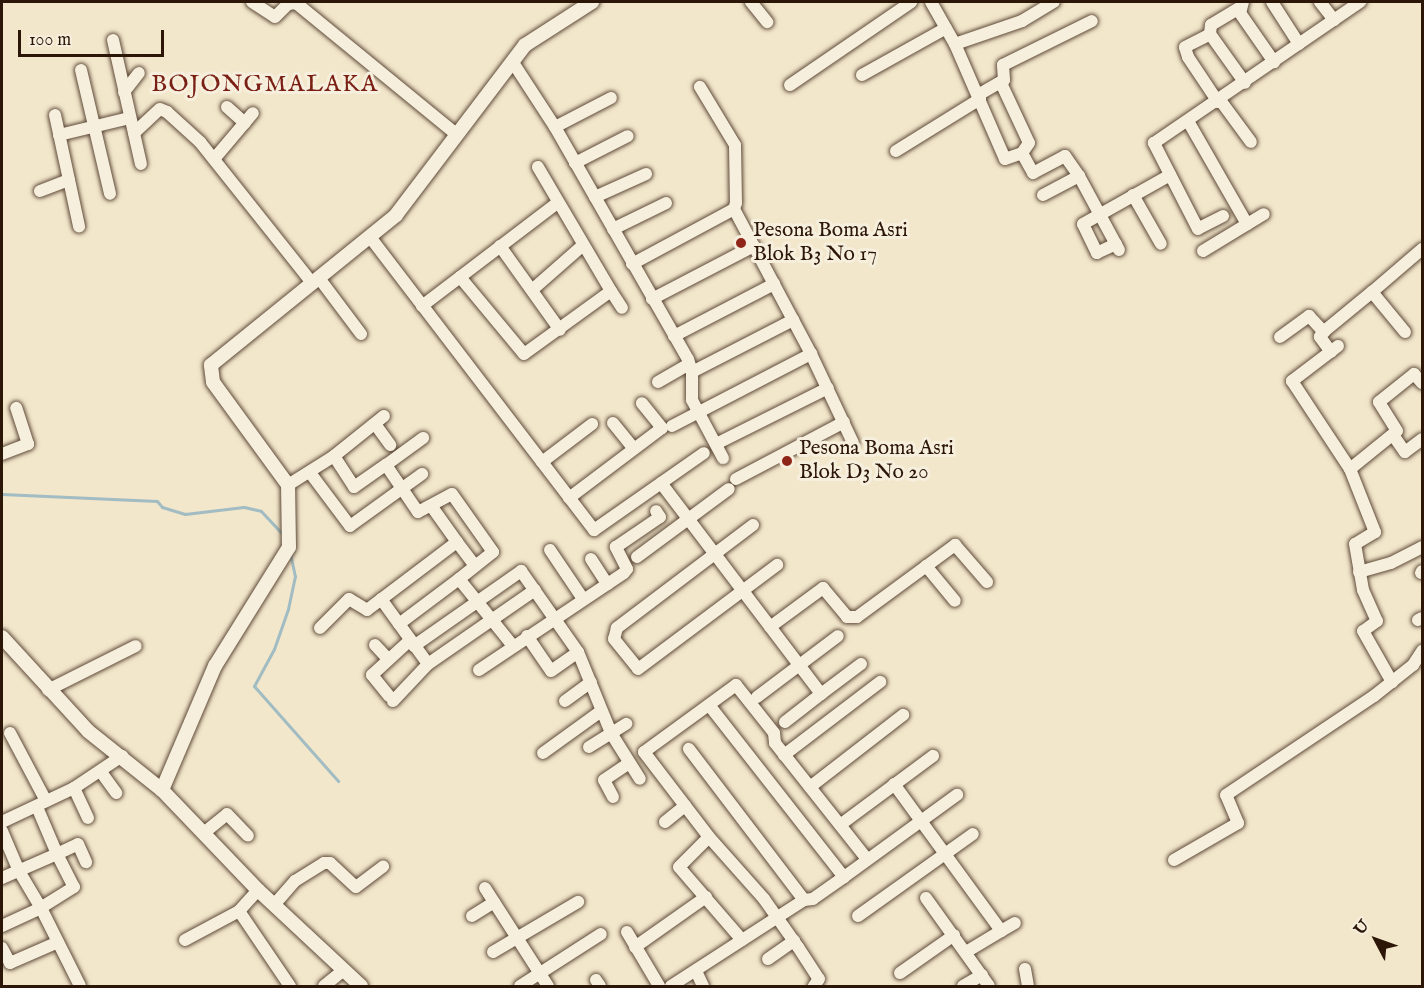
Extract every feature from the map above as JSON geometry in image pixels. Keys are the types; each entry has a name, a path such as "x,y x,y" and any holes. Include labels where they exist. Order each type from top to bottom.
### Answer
{"street":[{"path":"252,2 274,17 288,4 296,3 454,139"},
{"path":"162,790 215,666 283,559 291,528 288,485 213,382 210,371 218,356 396,215 512,61 536,36 592,2"},
{"path":"751,2 767,22"},
{"path":"790,85 911,2"},
{"path":"932,2 955,44 1005,159 1022,153 1029,144 1001,83 1003,65 1092,21"},
{"path":"955,44 1022,21 1054,2"},
{"path":"1272,2 1299,44"},
{"path":"1320,2 1334,20"},
{"path":"1223,216 1198,229 1154,143 1219,101 1360,2"},
{"path":"1245,83 1210,34 1211,26 1241,5 1274,62"},
{"path":"862,75 946,28"},
{"path":"1210,34 1184,50 1251,142"},
{"path":"113,40 141,164"},
{"path":"512,61 555,126 674,336 691,368 692,400 723,458"},
{"path":"81,70 110,194"},
{"path":"124,92 139,73"},
{"path":"896,151 1001,83"},
{"path":"700,87 735,145 734,208 811,354 853,443"},
{"path":"555,126 611,98"},
{"path":"214,159 249,118 227,107"},
{"path":"134,134 160,109 200,142 361,334"},
{"path":"55,115 79,226"},
{"path":"59,135 130,118"},
{"path":"1188,121 1247,224"},
{"path":"574,163 628,136"},
{"path":"1022,153 1033,173 1065,156 1079,176 1098,213 1118,248 1097,253 1082,226 1098,213 1170,175"},
{"path":"538,167 582,246 622,308"},
{"path":"595,197 646,174"},
{"path":"1043,195 1079,176"},
{"path":"40,191 69,180"},
{"path":"1132,195 1161,244"},
{"path":"422,306 557,203"},
{"path":"613,229 666,203"},
{"path":"632,264 734,208"},
{"path":"1203,251 1264,214"},
{"path":"370,237 569,498 597,531 704,453"},
{"path":"500,246 560,330"},
{"path":"532,290 582,246"},
{"path":"652,299 754,246"},
{"path":"1392,682 1363,631 1377,621 1359,572 1355,543 1375,532 1350,469 1292,381 1334,349 1320,337 1324,332 1422,249"},
{"path":"460,277 522,353 560,330 611,291"},
{"path":"674,336 774,284"},
{"path":"1372,292 1405,332"},
{"path":"1280,337 1309,316 1324,332"},
{"path":"658,382 793,320"},
{"path":"672,426 811,354"},
{"path":"1350,469 1397,430 1379,402 1420,375"},
{"path":"716,444 828,388"},
{"path":"569,498 662,428 642,403"},
{"path":"2,454 27,446 16,408"},
{"path":"288,485 311,474 380,420 390,445"},
{"path":"637,557 733,484 844,422"},
{"path":"613,423 634,449"},
{"path":"542,462 592,424"},
{"path":"1393,435 1405,452 1422,439"},
{"path":"334,456 354,487 423,438"},
{"path":"386,465 418,512 432,507 451,494 454,496 493,552 399,624"},
{"path":"311,474 350,526 403,490 422,474"},
{"path":"661,483 820,694"},
{"path":"432,507 475,566"},
{"path":"479,670 554,617 626,571 616,547 660,517"},
{"path":"753,525 617,628 614,639 633,666 638,669 777,565"},
{"path":"320,628 349,599 365,610 457,542"},
{"path":"770,627 823,588 848,617 857,617 955,545 987,582"},
{"path":"1359,572 1391,563 1422,547"},
{"path":"550,550 583,598"},
{"path":"591,559 607,584"},
{"path":"926,566 955,601"},
{"path":"535,590 428,664 391,698 372,675 387,659 517,571 535,590 578,652 610,733 640,779"},
{"path":"459,579 513,646"},
{"path":"381,599 428,664"},
{"path":"527,636 551,671 578,652"},
{"path":"757,697 837,636"},
{"path":"5,645 88,730 162,790 206,832 258,890 361,987"},
{"path":"375,645 387,659"},
{"path":"48,690 136,646"},
{"path":"1174,860 1238,823 1226,795 1392,682 1422,651"},
{"path":"785,722 861,664"},
{"path":"564,701 591,682"},
{"path":"784,755 880,682"},
{"path":"814,987 819,980 794,941 709,837 644,752 736,686 774,732 773,740 784,755 867,859"},
{"path":"709,705 844,877"},
{"path":"543,753 601,711"},
{"path":"810,787 903,715"},
{"path":"590,747 626,724"},
{"path":"2,926 41,908 74,887 57,854 42,804 10,732"},
{"path":"689,749 804,900"},
{"path":"2,822 74,788 122,756"},
{"path":"840,825 933,756"},
{"path":"613,797 604,780 629,763"},
{"path":"101,772 116,793"},
{"path":"894,784 1001,931"},
{"path":"74,788 88,818"},
{"path":"671,987 804,900 813,899 957,795"},
{"path":"665,822 685,806"},
{"path":"206,832 227,814 248,836"},
{"path":"2,831 19,871 41,908 56,943 80,986"},
{"path":"858,916 973,834"},
{"path":"709,837 679,867 742,940"},
{"path":"2,878 78,844 86,862"},
{"path":"274,905 295,882 324,863 330,863 356,886 382,867"},
{"path":"485,888 548,987"},
{"path":"185,940 239,911 258,890"},
{"path":"635,947 706,897"},
{"path":"926,898 989,987"},
{"path":"472,916 494,902"},
{"path":"493,952 578,902"},
{"path":"239,911 290,987"},
{"path":"966,952 1015,923"},
{"path":"627,932 659,987"},
{"path":"520,987 601,934"},
{"path":"900,973 954,935"},
{"path":"768,959 794,941"},
{"path":"2,948 10,963 56,943"},
{"path":"1025,969 1028,987"},
{"path":"324,987 344,970"},
{"path":"696,971 703,987"},
{"path":"963,987 982,975"}],"waterway":[{"path":"2,494 157,501 162,507 185,514 244,507 261,511 284,536"},
{"path":"290,553 295,576 288,609 274,649 254,686 338,781"}],"place":[{"name":"Pesona Boma Asri Blok B3 No 17","path":"741,243"},
{"name":"Pesona Boma Asri Blok D3 No 20","path":"787,461"}],"district":[{"name":"BOJONGMALAKA","path":"265,85"}]}
